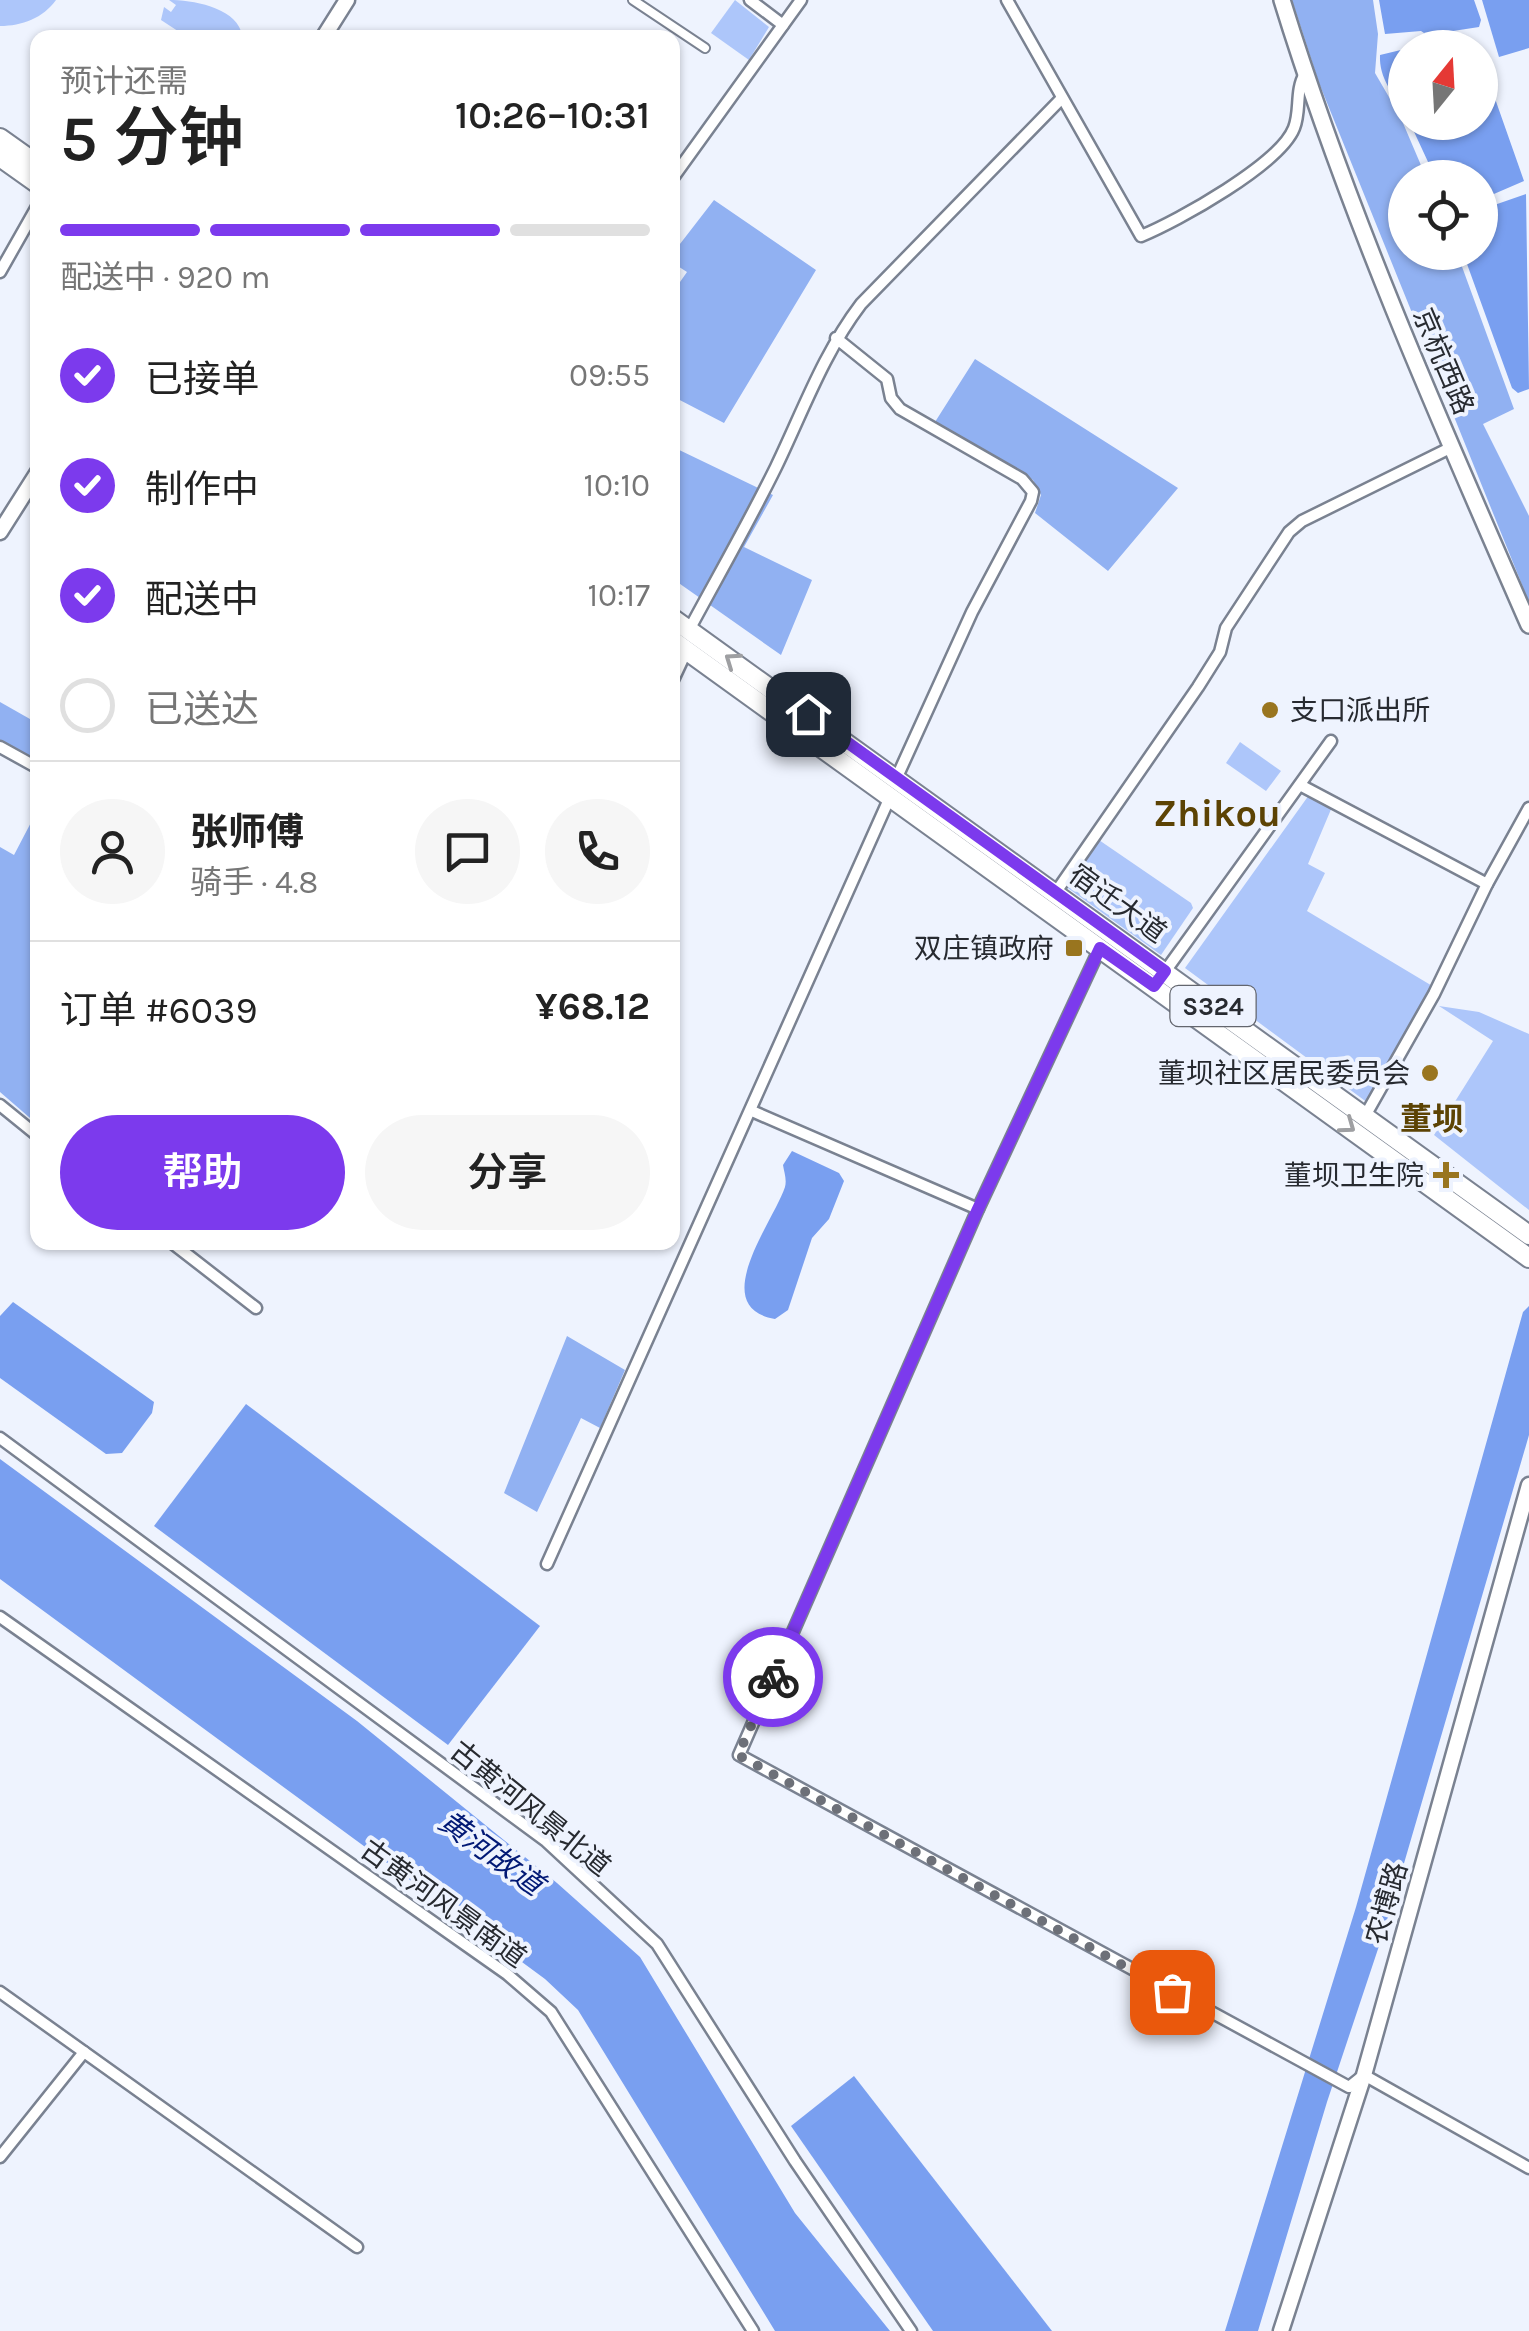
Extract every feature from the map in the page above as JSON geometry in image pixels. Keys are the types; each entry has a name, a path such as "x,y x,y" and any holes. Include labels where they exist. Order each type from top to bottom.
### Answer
{"main road":[{"name":"京杭西路","path":"1282,0 1305,74 1452,447 1529,624"},
{"path":"0,138 30,159"},
{"path":"0,157 30,178"},
{"name":"宿迁大道","path":"683,640 897,777 1056,892 1160,979 1529,1258"},
{"name":"宿迁大道","path":"683,640 1100,948 1160,979 1366,1116 1529,1235"}],"street":[{"path":"327,30 347,0"},
{"path":"633,0 678,30"},
{"path":"750,0 783,25"},
{"path":"680,169 801,0"},
{"path":"1007,0 1141,236 1175,222 1226,192 1281,147 1295,127 1300,82 1305,74"},
{"path":"680,31 705,48"},
{"path":"683,640 774,472 836,338 861,304 1062,98"},
{"path":"0,272 30,219"},
{"path":"836,338 887,379 900,409 1022,479 1033,492 1032,501 972,612 897,777"},
{"path":"1056,892 1198,687 1220,652 1226,628 1290,532 1302,521 1452,447"},
{"path":"0,532 30,485"},
{"path":"1160,979 1331,741"},
{"path":"0,747 30,764"},
{"path":"1300,785 1487,884"},
{"path":"547,1564 890,796"},
{"path":"1366,1116 1434,994 1529,808"},
{"path":"1100,948 978,1209 738,1755 1348,2088 1364,2076 1529,2168"},
{"path":"0,1105 30,1129"},
{"path":"752,1112 978,1209"},
{"path":"180,1250 256,1308"},
{"name":"古黄河风景北道","path":"0,1438 546,1842 657,1944 794,2161 911,2331"},
{"name":"农博路","path":"1281,2331 1364,2076 1529,1486"},
{"name":"古黄河风景南道","path":"0,1617 507,1974 551,2012 753,2331"},
{"path":"0,1992 357,2247"},
{"path":"0,2157 84,2052"}],"shaded area":[{"path":"0,0 56,0 31,20 0,26"},
{"path":"169,0 200,3 221,11 240,30 176,30 161,20 164,7 171,12 176,5"},
{"path":"735,0 769,27 749,60 711,33"},
{"path":"1292,0 1373,0 1378,34 1375,73 1388,95 1388,140 1410,140 1419,160 1388,160 1388,254 1319,83"},
{"path":"714,200 816,270 724,423 680,400 680,282 687,272 680,268 680,244"},
{"path":"1395,270 1463,270 1514,409 1483,424 1529,516 1529,602"},
{"path":"975,359 1178,488 1108,571 1035,513 1041,495 1033,480 935,422"},
{"path":"680,450 773,495 744,547 812,580 781,655 680,584"},
{"path":"0,702 30,719 30,757 0,740"},
{"path":"1240,742 1281,771 1266,791 1226,763"},
{"path":"1309,795 1332,807 1308,864 1325,873 1307,911 1434,987 1368,1103 1185,968"},
{"path":"30,824 30,1118 0,1092 0,847 14,855"},
{"path":"1096,838 1191,903 1193,908 1161,955 1065,886"},
{"path":"1439,1006 1479,1012 1529,1034 1529,1210 1434,1135 1493,1041"},
{"path":"567,1336 625,1370 600,1428 581,1418 537,1512 504,1493"}],"water":[{"path":"1379,0 1474,0 1481,20 1479,27 1460,30 1388,30 1385,34"},
{"path":"1482,0 1529,0 1529,48 1499,57 1498,30 1491,30"},
{"path":"1388,53 1388,86 1380,64 1380,55"},
{"path":"1498,107 1524,181 1498,192 1498,160 1427,160 1418,140 1498,140"},
{"path":"1526,194 1529,389 1518,393 1512,388 1469,270 1498,270 1498,204"},
{"path":"792,1151 839,1173 844,1181 829,1219 812,1238 788,1310 775,1319 755,1311 746,1298 745,1281 750,1261 785,1187 783,1165"},
{"path":"13,1302 154,1402 152,1413 122,1453 106,1454 0,1378 0,1316"},
{"path":"1529,1306 1529,1435 1386,1925 1327,2102 1258,2331 1225,2331 1356,1907 1523,1312"},
{"path":"246,1404 540,1626 448,1745 154,1526"},
{"name":"黄河故道","path":"0,1459 357,1721 557,1883 640,1957 795,2213 890,2331 775,2331 578,2010 545,1979 0,1579"},
{"path":"854,2076 1052,2331 933,2331 791,2126"}],"way so far":[{"path":"773,1677 738,1755 1172,1992"}],"place":[{"name":"支口派出所","path":"1270,710"},
{"name":"双庄镇政府","path":"1074,948"},
{"name":"董坝社区居民委员会","path":"1430,1073"},
{"name":"董坝卫生院","path":"1446,1175"}],"district":[{"name":"Zhikou","path":"1217,813"},
{"name":"董坝","path":"1432,1119"}],"route":[{"path":"773,1677 978,1209 1100,948 1154,986 1165,971 808,714"}]}
